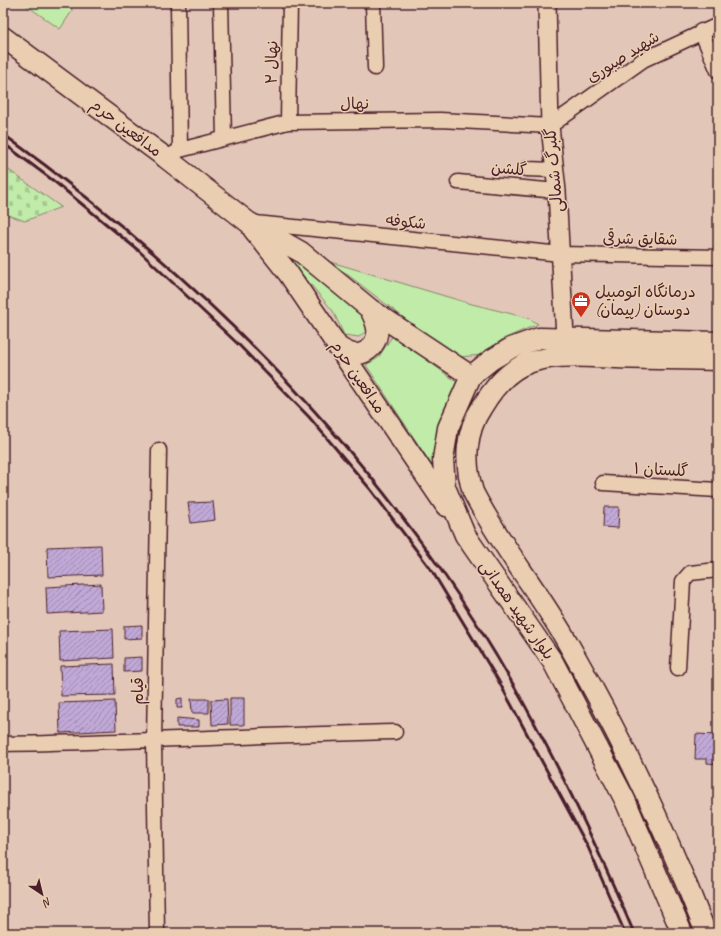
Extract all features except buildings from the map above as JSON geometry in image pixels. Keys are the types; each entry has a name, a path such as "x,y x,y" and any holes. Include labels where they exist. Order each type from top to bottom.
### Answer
{"main road":[{"name":"مدافعین حرم","path":"3,36 173,154 248,222 288,274 465,534"},
{"name":"مدافعین حرم","path":"248,222 301,252 370,309 471,376"},
{"path":"338,347 353,355 364,353 373,346 377,334 377,325 370,309"},
{"path":"565,337 566,357"},
{"name":"بلوار شهید همدانی","path":"682,933 625,800 553,662 465,534 445,487 443,459 448,428 471,376 491,360 511,348 539,338 565,337 718,342"},
{"name":"بلوار شهید همدانی","path":"706,933 654,812 626,754 585,676 533,586 473,492 468,468 470,430 477,414 499,383 522,366 540,359 566,357 718,360"},
{"path":"566,686 585,676"}],"street":[{"path":"173,154 178,3"},
{"path":"221,3 224,138"},
{"name":"نهال ۲","path":"288,122 290,3"},
{"path":"373,3 375,68"},
{"name":"گلبرگ شمالی","path":"547,3 550,126 557,190 565,337"},
{"name":"شهید صبوری","path":"550,126 643,60 701,31 718,25"},
{"path":"701,31 718,71"},
{"name":"نهال","path":"173,154 224,138 288,122 440,120 550,126"},
{"path":"526,169 555,170"},
{"name":"گلشن","path":"458,182 557,190"},
{"name":"شکوفه","path":"248,222 561,254"},
{"name":"شقایق شرقی","path":"561,254 718,257"},
{"name":"قیام","path":"157,933 154,741 159,450"},
{"name":"گلستان ۱","path":"603,483 718,490"},
{"path":"678,668 683,581 690,573 718,570"},
{"path":"3,744 154,741 262,735 396,732"}],"green space":[{"path":"23,3 71,3 72,11 60,29"},
{"path":"3,166 61,207 25,221 3,213"},
{"path":"284,253 340,293 362,312 370,328 359,337 344,335 333,311"},
{"path":"331,262 468,303 528,318 538,324 503,339 482,355 459,357 433,340"},
{"path":"393,335 458,383 437,473 366,365 378,358"}],"railway":[{"path":"3,134 65,180 124,229 183,279 239,332 293,387 344,445 393,505 439,567 468,610 522,699 570,791 634,933"},
{"path":"3,143 55,182 139,251 239,345 309,417 371,490 432,571 498,680 588,847 625,933"}],"place":[{"name":"درمانگاه اتومبیل دوستان (پیمان)","path":"581,318"}]}
